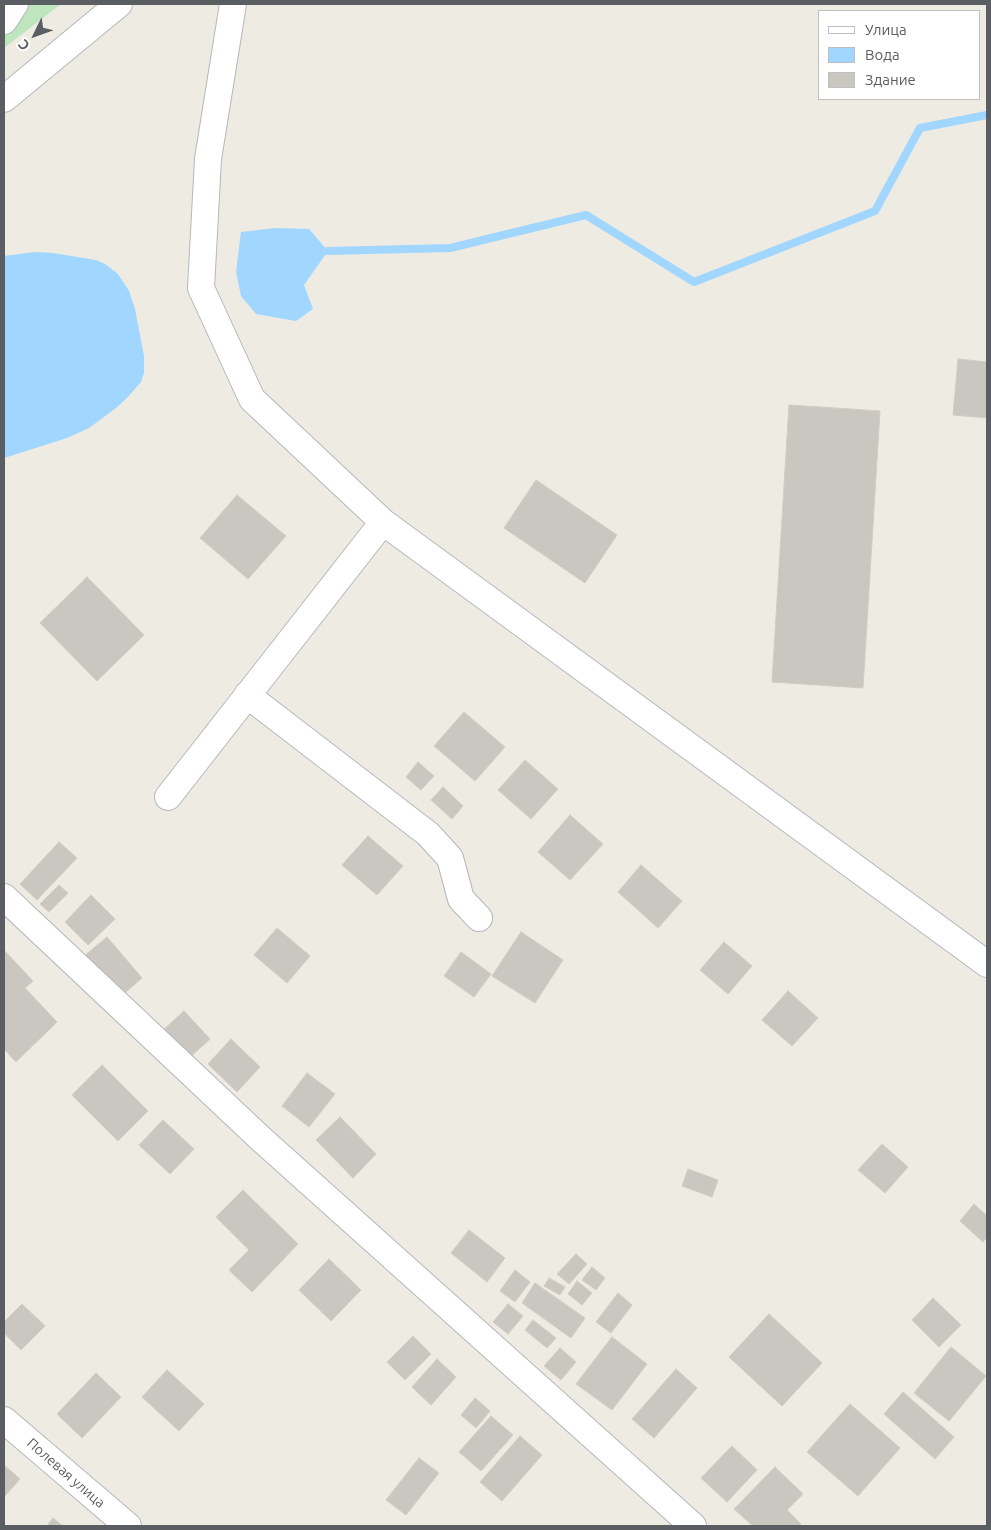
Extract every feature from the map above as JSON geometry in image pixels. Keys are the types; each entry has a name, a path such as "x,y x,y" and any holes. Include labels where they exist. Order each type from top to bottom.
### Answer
{"street":[{"path":"4,22 15,4"},
{"path":"4,99 119,4"},
{"path":"233,4 208,159 201,288 252,399 383,522 987,964"},
{"path":"168,797 383,522"},
{"path":"247,695 428,834 450,858 461,899 479,918"},
{"path":"4,897 260,1138 693,1526"},
{"name":"Полевая улица","path":"4,1420 128,1526"}],"green space":[{"path":"4,4 61,4 4,48"}],"water":[{"path":"276,228 309,229 328,251 304,285 313,309 296,321 256,314 241,296 236,272 241,232"},
{"path":"35,252 96,260 118,274 129,291 135,309 144,356 144,373 141,382 127,398 89,428 67,438 4,458 4,256"}],"building":[{"path":"958,359 987,362 987,418 953,415"},
{"path":"789,405 880,411 863,688 772,682"},
{"path":"536,480 617,535 585,583 504,528"},
{"path":"237,495 286,536 248,579 200,538"},
{"path":"87,577 144,635 97,681 40,623"},
{"path":"464,712 505,747 475,781 434,746"},
{"path":"525,760 558,789 531,819 498,790"},
{"path":"418,762 434,776 421,790 406,777"},
{"path":"443,787 463,806 452,819 431,800"},
{"path":"570,815 603,844 570,880 538,852"},
{"path":"368,836 403,866 377,895 342,865"},
{"path":"59,842 77,858 37,900 20,884"},
{"path":"641,865 682,901 658,928 618,892"},
{"path":"59,885 68,893 49,912 40,904"},
{"path":"91,895 115,919 88,945 65,922"},
{"path":"277,928 310,956 287,983 254,955"},
{"path":"521,932 563,960 535,1003 492,976"},
{"path":"107,937 142,978 119,998 83,957"},
{"path":"724,942 752,966 728,994 700,970"},
{"path":"4,950 33,981 25,988 57,1022 16,1062 4,1049"},
{"path":"461,952 491,974 474,997 444,976"},
{"path":"788,991 818,1018 792,1046 762,1020"},
{"path":"184,1011 210,1039 187,1060 161,1032"},
{"path":"231,1039 260,1067 237,1092 208,1064"},
{"path":"102,1065 148,1111 118,1141 72,1095"},
{"path":"307,1073 335,1094 309,1127 282,1106"},
{"path":"340,1117 376,1154 353,1178 316,1140"},
{"path":"163,1120 194,1149 170,1174 139,1145"},
{"path":"882,1144 908,1167 885,1193 858,1170"},
{"path":"688,1169 718,1180 712,1197 682,1186"},
{"path":"243,1190 298,1244 252,1292 229,1270 249,1250 216,1217"},
{"path":"974,1204 987,1216 987,1237 983,1242 960,1221"},
{"path":"469,1230 505,1258 487,1282 451,1253"},
{"path":"576,1254 587,1264 569,1284 557,1274"},
{"path":"329,1259 361,1290 331,1321 299,1290"},
{"path":"592,1267 605,1278 596,1290 582,1280"},
{"path":"515,1270 530,1282 515,1302 500,1291"},
{"path":"549,1278 565,1287 560,1295 544,1286"},
{"path":"577,1281 592,1293 582,1305 568,1294"},
{"path":"535,1283 585,1318 571,1338 522,1303"},
{"path":"618,1293 632,1305 611,1333 596,1322"},
{"path":"933,1298 961,1325 939,1347 912,1320"},
{"path":"22,1304 45,1326 21,1350 4,1333 4,1322"},
{"path":"508,1304 523,1316 508,1334 493,1322"},
{"path":"769,1314 822,1363 782,1406 729,1357"},
{"path":"533,1320 556,1338 547,1348 525,1330"},
{"path":"413,1336 431,1354 405,1380 387,1362"},
{"path":"612,1337 647,1364 612,1410 576,1384"},
{"path":"951,1347 986,1376 949,1421 914,1393"},
{"path":"560,1348 576,1362 561,1380 544,1366"},
{"path":"437,1359 456,1377 431,1405 412,1387"},
{"path":"676,1369 697,1388 654,1438 632,1419"},
{"path":"167,1370 204,1404 179,1431 142,1397"},
{"path":"96,1373 121,1397 82,1438 57,1414"},
{"path":"903,1392 954,1437 935,1459 884,1414"},
{"path":"475,1398 490,1411 476,1428 461,1415"},
{"path":"850,1404 900,1448 858,1496 807,1452"},
{"path":"491,1416 513,1435 481,1471 459,1452"},
{"path":"520,1436 542,1455 502,1501 480,1482"},
{"path":"732,1446 757,1470 727,1502 701,1478"},
{"path":"419,1458 439,1473 406,1515 386,1500"},
{"path":"4,1465 20,1479 4,1497"},
{"path":"775,1467 803,1494 787,1510 801,1524 799,1526 753,1526 734,1509"},
{"path":"53,1518 63,1526 47,1526"}],"waterway":[{"path":"328,251 450,248 586,215 694,282 875,211 920,128 987,115"}]}
